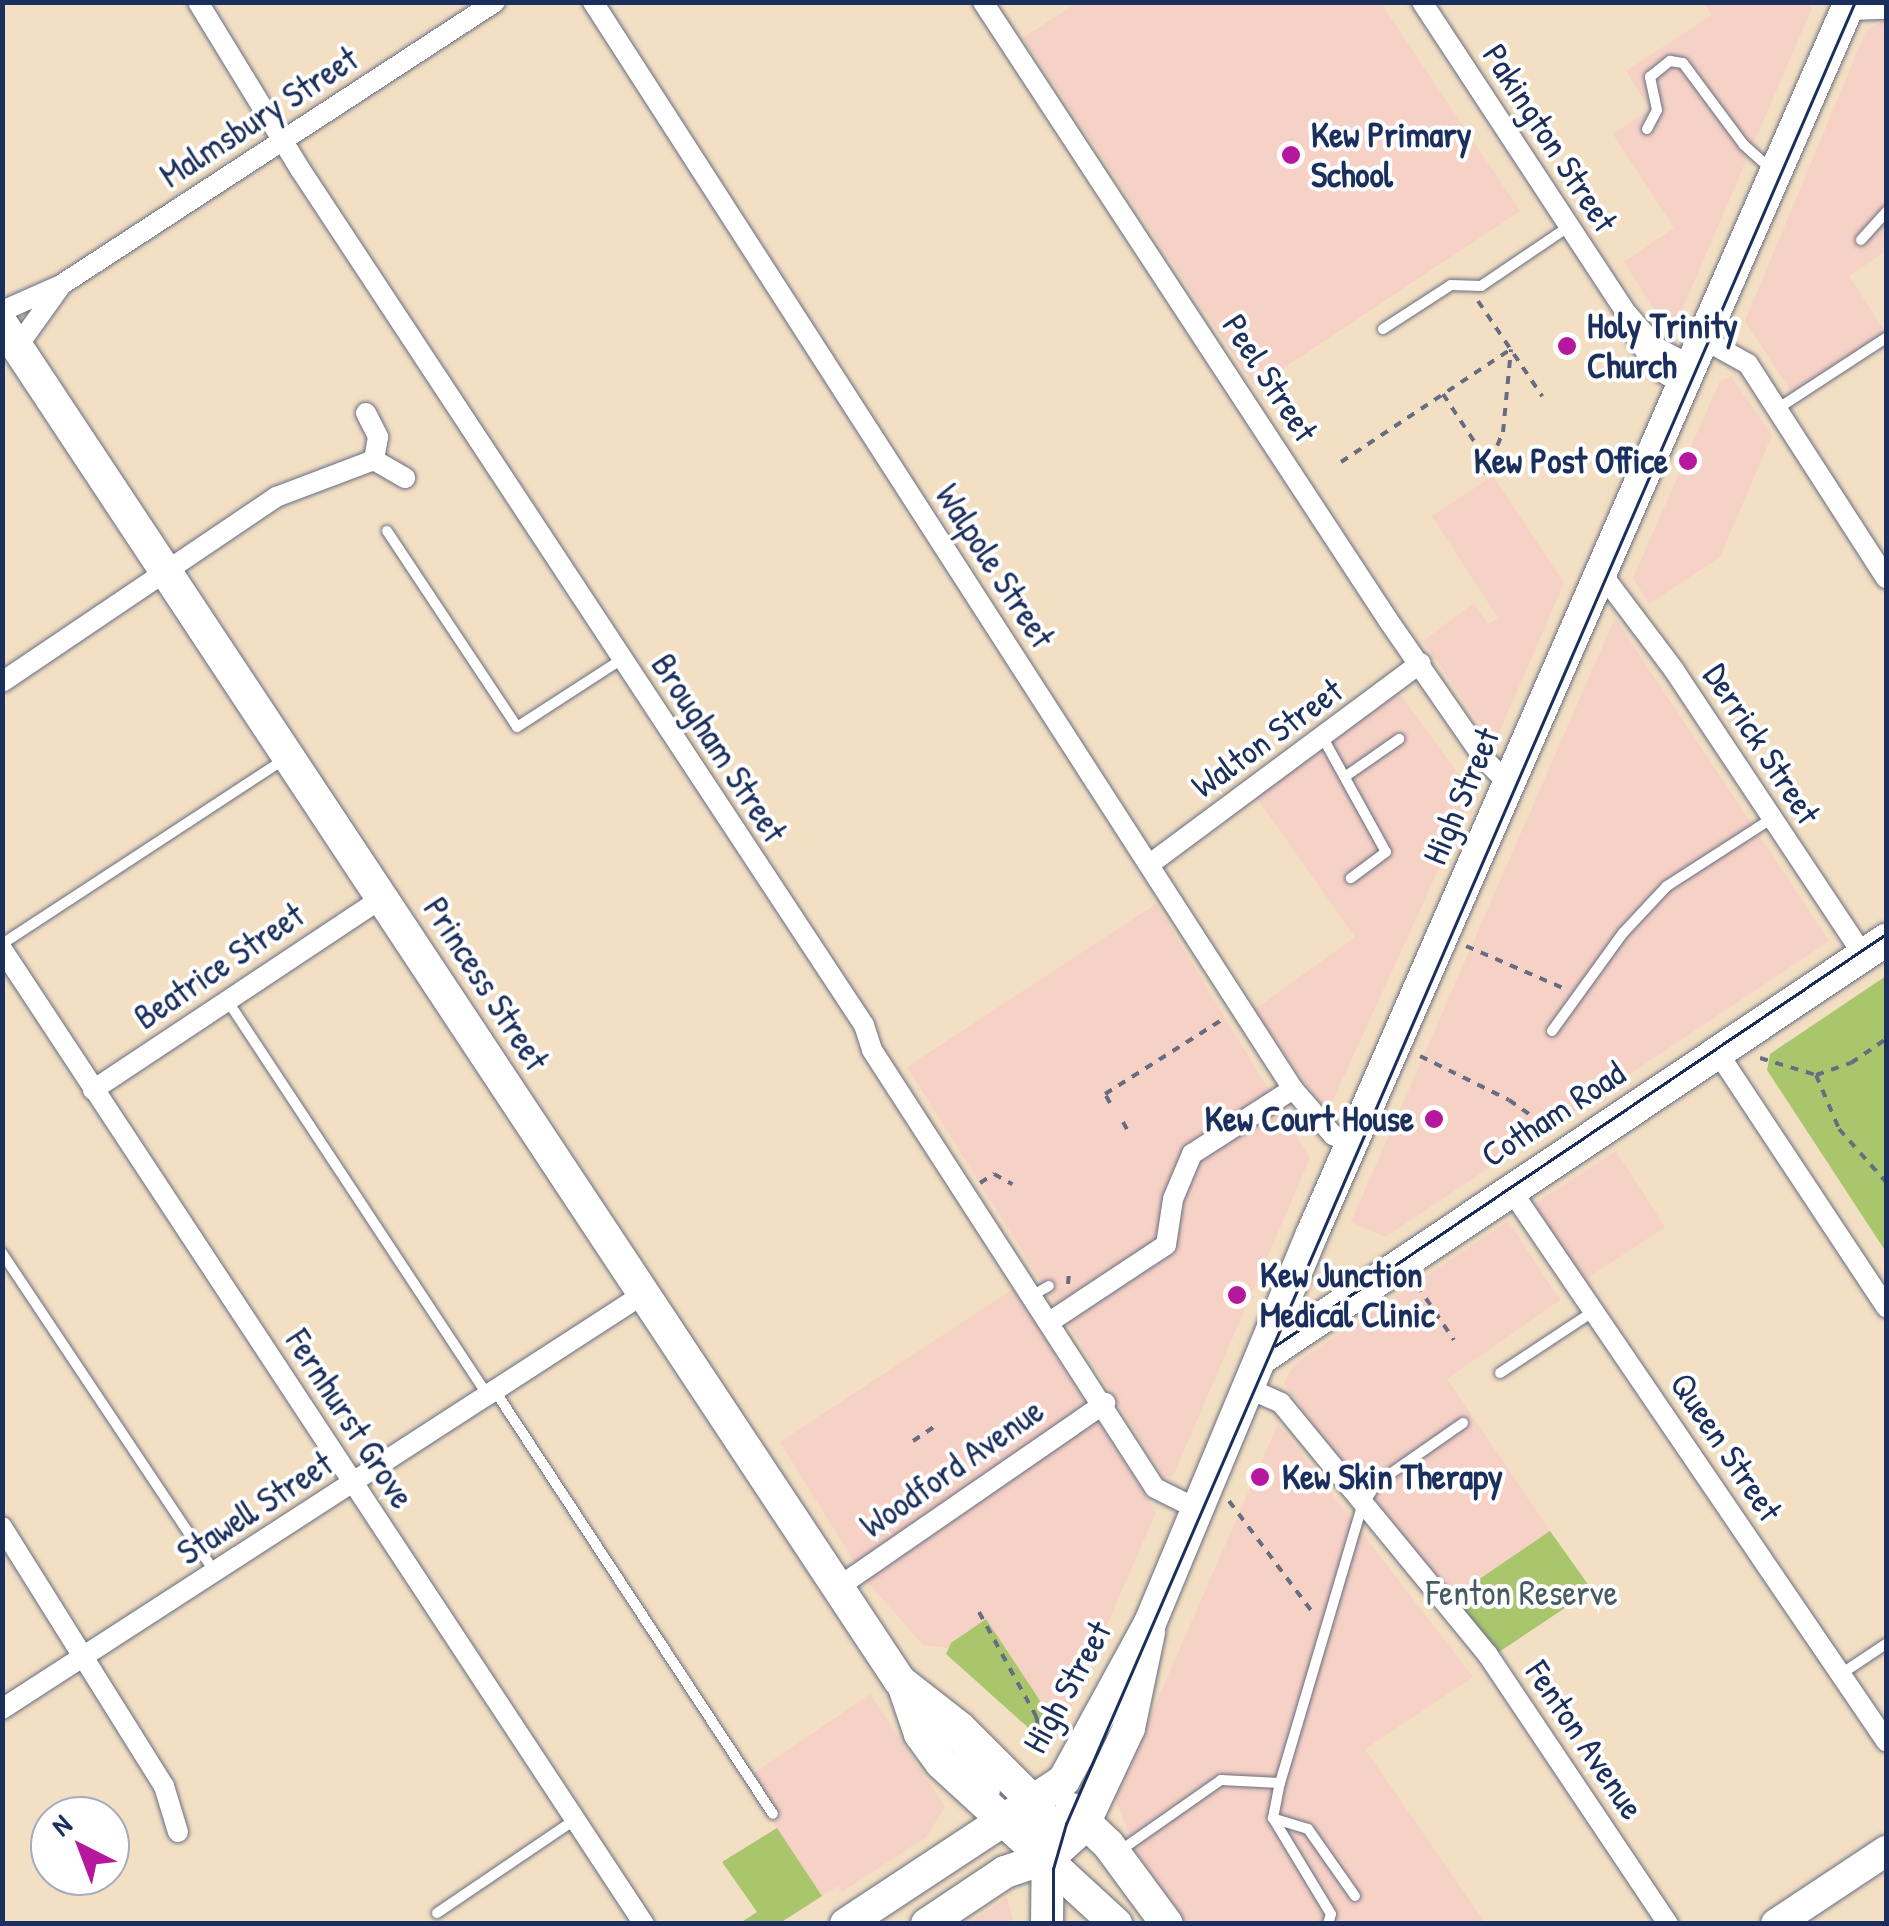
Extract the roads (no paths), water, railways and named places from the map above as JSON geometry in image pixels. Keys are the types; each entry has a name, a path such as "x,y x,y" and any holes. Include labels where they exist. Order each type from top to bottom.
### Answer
{"main road":[{"name":"High Street","path":"846,1924 1067,1776 1150,1623 1352,1142 1847,3"},
{"name":"Princess Street","path":"10,336 904,1687 924,1741 959,1782 1026,1807 1086,1822 1116,1854 1167,1924"},
{"name":"Cotham Road","path":"1263,1357 1875,948"},
{"name":"High Street","path":"1051,1850 1086,1822 1137,1703 1150,1623"},
{"name":"Princess Street","path":"904,1687 963,1712 1051,1850 1116,1924"},
{"path":"910,1882 957,1825 959,1782"},
{"path":"927,1924 1000,1875 1051,1850 1047,1924"}],"street":[{"name":"Brougham Street","path":"198,2 286,137 300,169 886,1064 1042,1290 1051,1321 1158,1492 1203,1500"},
{"name":"Peel Street","path":"982,2 1485,760 1509,784"},
{"name":"Pakington Street","path":"1422,2 1624,310 1650,360 1748,364 1886,578"},
{"name":"Malmsbury Street","path":"2,311 61,285 494,3"},
{"path":"1847,3 1886,4"},
{"name":"Walpole Street","path":"593,5 1294,1089 1333,1135 1352,1142"},
{"name":"Malmsbury Street","path":"10,336 61,285"},
{"path":"366,412 378,437 374,460"},
{"path":"2,682 168,575 276,498 374,460"},
{"path":"374,460 405,478"},
{"name":"Derrick Street","path":"1601,573 1771,819 1875,948"},
{"name":"Walton Street","path":"1150,864 1421,663"},
{"name":"Beatrice Street","path":"93,1090 382,898"},
{"name":"Fernhurst Grove","path":"2,947 644,1924"},
{"path":"1718,1053 1886,1307"},
{"path":"1051,1321 1166,1245 1174,1199 1192,1154 1294,1089"},
{"name":"Queen Street","path":"1511,1190 1886,1741"},
{"name":"Stawell Street","path":"2,1710 642,1295"},
{"name":"Fenton Avenue","path":"1250,1388 1281,1403 1506,1680 1668,1924"},
{"name":"Woodford Avenue","path":"837,1588 1104,1403"},
{"path":"2,1527 164,1786 178,1832"},
{"path":"1776,1924 1886,1851"}],"lane":[{"path":"1648,129 1656,110 1650,77 1670,61 1683,63 1744,145 1776,170"},
{"path":"1861,240 1886,212"},
{"path":"1383,329 1451,284 1481,286 1568,227"},
{"path":"1778,409 1886,338"},
{"path":"388,531 517,728 622,659"},
{"path":"1323,738 1386,852 1351,878"},
{"path":"1346,776 1400,739"},
{"path":"2,947 288,757"},
{"path":"1552,1031 1667,886 1771,819"},
{"path":"226,999 774,1814"},
{"path":"2,1252 215,1572"},
{"path":"1500,1373 1594,1311"},
{"path":"1328,1924 1332,1914 1272,1818 1280,1783 1362,1506 1378,1483 1463,1423"},
{"path":"1841,1674 1886,1644"},
{"path":"1116,1854 1221,1780 1280,1783"},
{"path":"1272,1818 1308,1828 1355,1896"},
{"path":"437,1913 576,1819"}],"tram line":[{"path":"1053,1924 1053,1869 1066,1824 1855,2"},
{"path":"1275,1346 1886,934"}],"place":[{"name":"Kew Primary School","path":"1291,155"},
{"name":"Holy Trinity Church","path":"1567,346"},
{"name":"Kew Post Office","path":"1688,461"},
{"name":"Kew Court House","path":"1434,1119"},
{"name":"Kew Junction Medical Clinic","path":"1237,1295"},
{"name":"Kew Skin Therapy","path":"1260,1477"}],"park label":[{"name":"Fenton Reserve","path":"1522,1593"}]}
